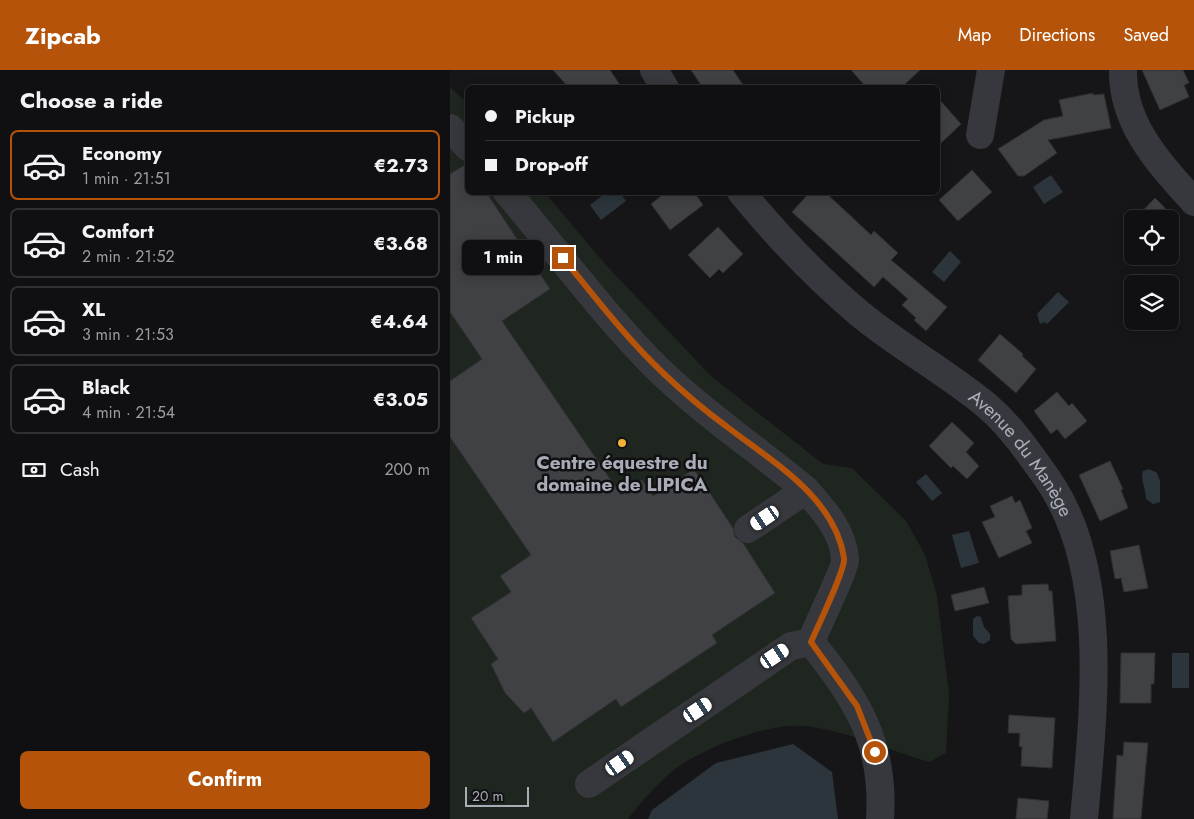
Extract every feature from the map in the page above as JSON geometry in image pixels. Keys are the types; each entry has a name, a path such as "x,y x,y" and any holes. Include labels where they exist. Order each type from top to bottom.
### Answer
{"street":[{"path":"654,70 663,85"},
{"path":"980,136 991,70 996,70"},
{"path":"1123,70 1126,100 1133,123 1162,167 1194,202"},
{"path":"450,128 465,144"},
{"path":"510,195 630,339 662,372 701,407 806,490 833,523 841,543 845,561 811,642"},
{"name":"Avenue du Manège","path":"744,195 801,260 861,314 992,411 1023,444 1055,490 1081,555 1091,606 1094,643 1092,704 1084,819"},
{"path":"748,529 806,490"},
{"path":"589,784 791,646 811,642"},
{"path":"811,642 857,706 871,738 879,766 880,819"}],"shaded area":[{"name":"Centre équestre du domaine de LIPICA","path":"450,87 465,101 465,195 547,195 606,265 711,376 823,464 852,468 906,521 925,555 937,596 949,695 946,753 929,762 867,741 820,728 789,726 772,728 719,745 675,769 644,799 628,819 450,819"},
{"path":"1051,175 1063,192 1044,204 1033,187"},
{"path":"603,195 622,195 626,201 601,220 590,205"},
{"path":"950,251 961,262 944,282 932,272"},
{"path":"1058,292 1069,302 1047,324 1045,322 1040,324 1037,314"},
{"path":"1149,469 1157,473 1160,481 1160,502 1153,504 1146,499 1142,477 1143,471"},
{"path":"926,474 942,493 932,501 916,482"},
{"path":"969,531 979,563 961,568 952,535"},
{"path":"977,616 981,617 984,627 990,634 990,640 984,644 979,643 973,636 973,619"},
{"path":"1172,653 1189,653 1189,688 1172,688"},
{"path":"793,744 832,772 838,819 648,819 652,810 716,763"}],"building":[{"path":"553,70 610,70 620,85 566,85"},
{"path":"691,70 733,70 743,85 701,85"},
{"path":"851,70 920,70 904,85 864,85"},
{"path":"1142,70 1183,70 1189,83 1184,85 1189,97 1160,110"},
{"path":"1093,93 1093,95 1104,94 1111,128 1048,140 1057,153 1024,176 1018,176 998,149 1044,120 1063,116 1059,100"},
{"path":"940,100 961,124 940,144"},
{"path":"465,165 465,195 488,195 550,289 502,321 621,495 642,480 653,496 694,469 733,528 735,537 743,543 775,593 712,635 717,643 621,707 616,699 553,742 531,708 524,713 505,693 491,664 498,659 471,618 511,592 500,576 531,555 450,437 450,381 482,359 450,312 450,174"},
{"path":"972,170 992,192 958,221 939,200"},
{"path":"662,195 696,195 703,205 670,230 651,204"},
{"path":"807,195 828,195 871,235 874,231 898,253 891,260 947,307 926,331 902,305 908,299 883,277 874,287 792,212"},
{"path":"1155,198 1167,210 1144,210"},
{"path":"718,227 743,254 723,273 719,269 710,278 688,255"},
{"path":"1000,334 1023,354 1022,356 1036,369 1016,393 978,360"},
{"path":"1057,392 1069,406 1072,403 1087,421 1065,439 1057,429 1051,434 1034,411"},
{"path":"952,422 974,443 966,452 979,466 967,479 953,466 951,468 929,446"},
{"path":"1110,461 1123,489 1121,490 1128,508 1100,521 1079,475"},
{"path":"1012,496 1015,503 1020,500 1032,528 1026,531 1032,543 999,558 982,522 995,517 990,506"},
{"path":"1139,545 1148,588 1124,592 1121,578 1115,579 1110,551"},
{"path":"1048,584 1049,591 1052,591 1056,641 1016,644 1011,639 1008,596 1022,595 1022,585"},
{"path":"984,587 989,603 955,611 951,595"},
{"path":"1121,653 1155,653 1154,684 1151,684 1151,703 1120,703"},
{"path":"1009,715 1055,718 1052,768 1021,766 1022,747 1019,746 1020,733 1008,733"},
{"path":"1124,742 1148,743 1141,819 1113,819 1117,755 1123,756"},
{"path":"1018,798 1049,801 1047,819 1016,819"}],"place":[{"name":"Centre équestre du domaine de LIPICA","path":"622,443"}],"route":[{"path":"563,258 630,339 662,372 701,407 806,490 833,523 841,543 845,561 811,642 833,670 857,706 875,752"}]}
